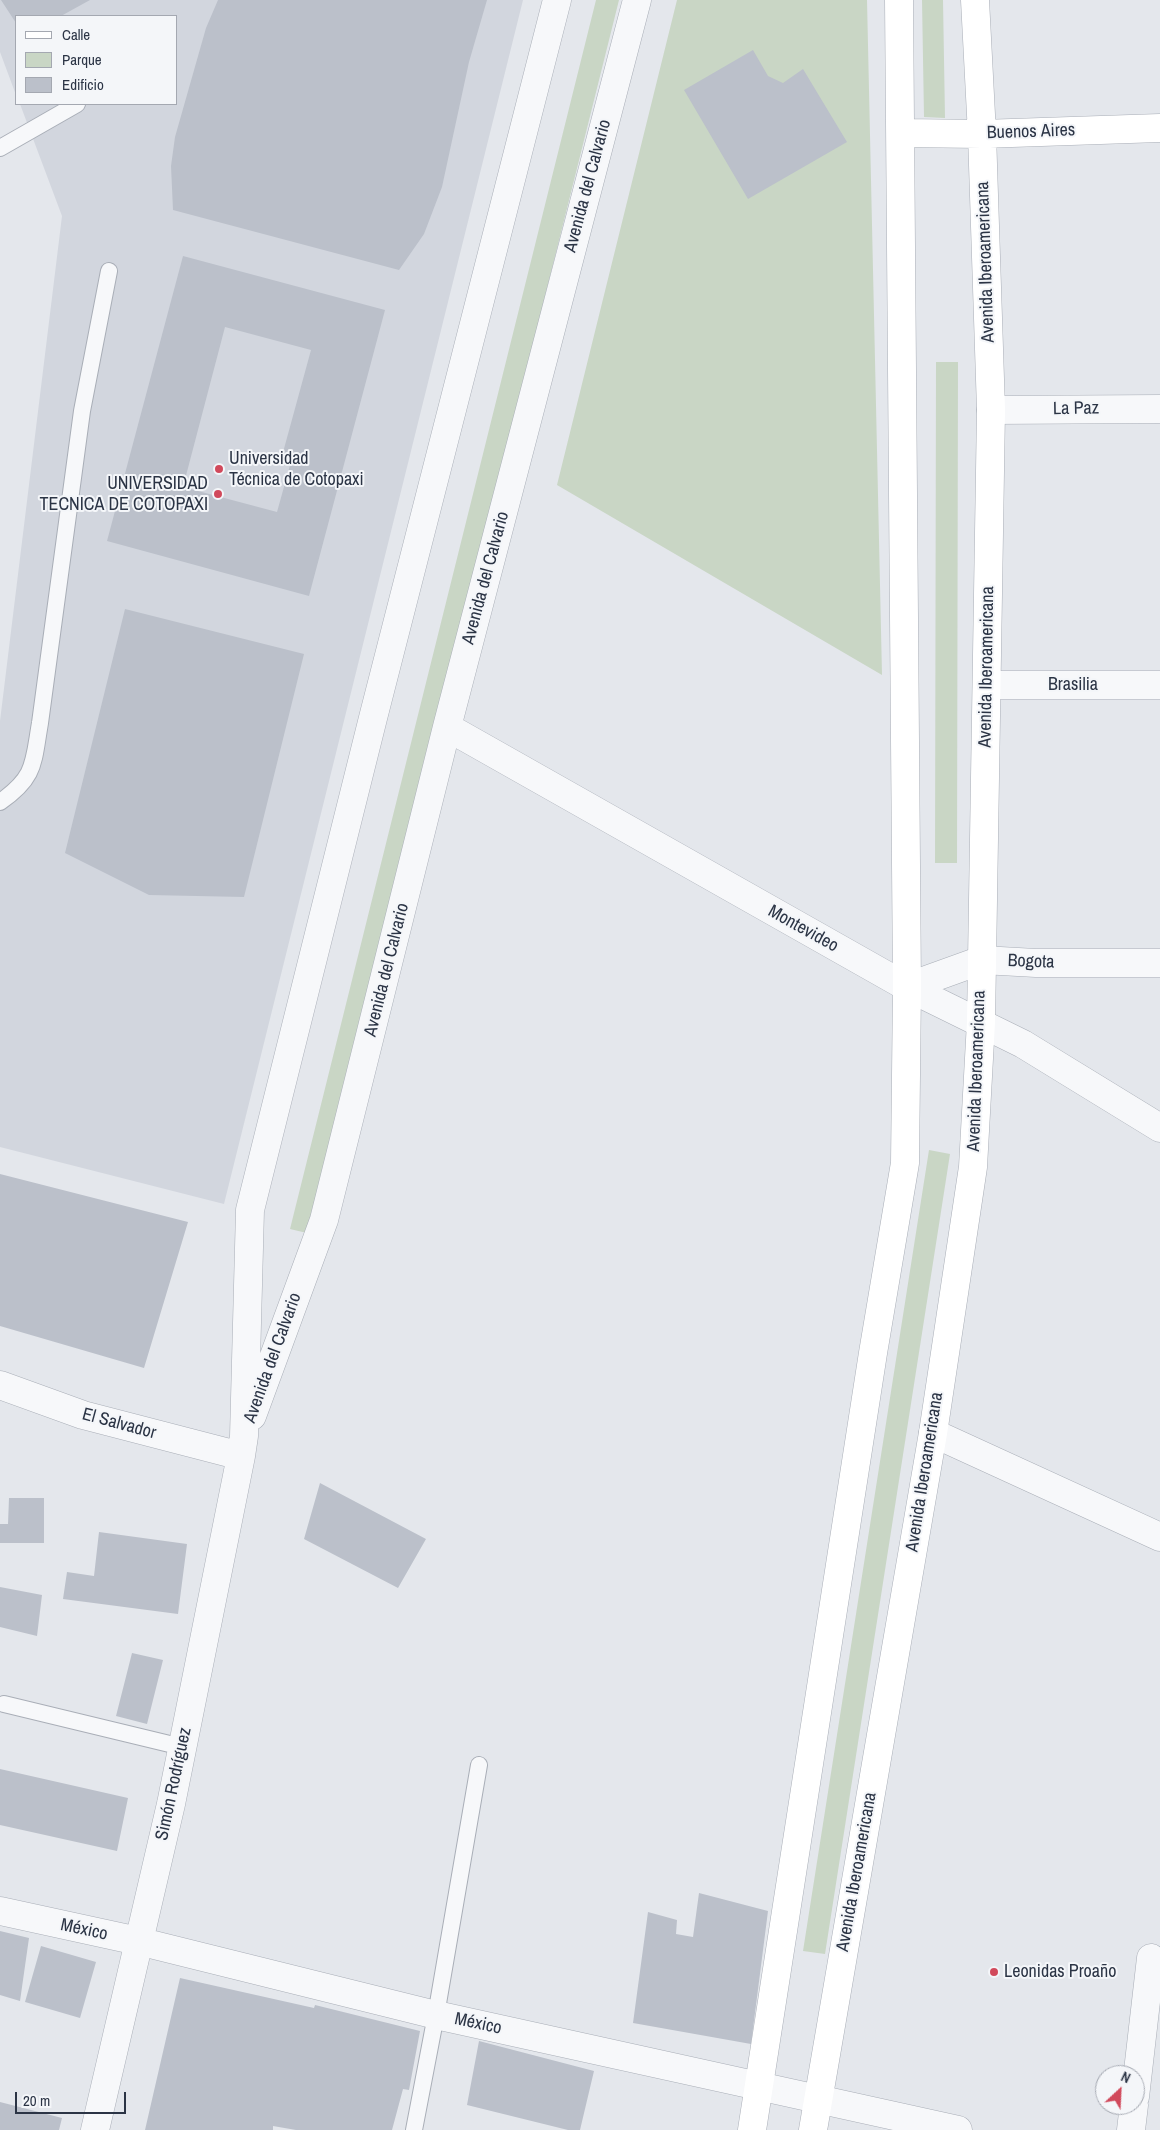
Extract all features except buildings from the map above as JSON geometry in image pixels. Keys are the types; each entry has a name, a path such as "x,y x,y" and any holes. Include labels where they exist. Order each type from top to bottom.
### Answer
{"street":[{"name":"Avenida del Calvario","path":"242,1446 250,1210 557,0"},
{"name":"Avenida del Calvario","path":"242,1446 324,1220 447,727 636,0"},
{"path":"752,2130 873,1353 905,1163 907,987 902,133 899,0"},
{"name":"Avenida Iberoamericana","path":"813,2130 932,1432 973,1167 982,960 991,410 982,134 975,0"},
{"name":"Buenos Aires","path":"902,133 982,134 1160,128"},
{"name":"La Paz","path":"991,410 1160,408"},
{"name":"Brasilia","path":"987,685 1160,685"},
{"name":"Montevideo","path":"447,727 907,987 1023,1044 1160,1128"},
{"name":"Bogota","path":"907,987 982,960 1036,963 1160,963"},
{"name":"El Salvador","path":"0,1385 83,1415 242,1446"},
{"path":"932,1432 1160,1538"},
{"name":"Simón Rodríguez","path":"95,2130 182,1747 242,1446"},
{"name":"México","path":"0,1911 138,1941 436,2015 958,2130"},
{"path":"1139,2065 1151,1958"},
{"path":"1131,2130 1133,2115"}],"lane":[{"path":"0,148 75,105"},
{"path":"0,802 17,790 31,771 40,723 82,411 109,271"},
{"path":"4,1704 182,1747"},
{"path":"414,2130 436,2015 478,1765"}],"shaded area":[{"name":"Universidad Técnica de Cotopaxi","path":"0,0 523,0 224,1204 0,1147 0,721 62,216 20,105 178,105 178,15 15,15 15,92 0,52"}],"green space":[{"path":"596,0 619,0 311,1234 290,1229"},
{"path":"677,0 867,0 882,675 557,485"},
{"path":"922,0 943,0 945,118 924,117"},
{"path":"936,362 958,362 957,863 935,863"},
{"path":"929,1150 950,1154 825,1954 803,1951"}],"place":[{"name":"Universidad Técnica de Cotopaxi","path":"219,469"},
{"name":"UNIVERSIDAD TECNICA DE COTOPAXI","path":"218,494"},
{"name":"Leonidas Proaño","path":"994,1972"}]}
